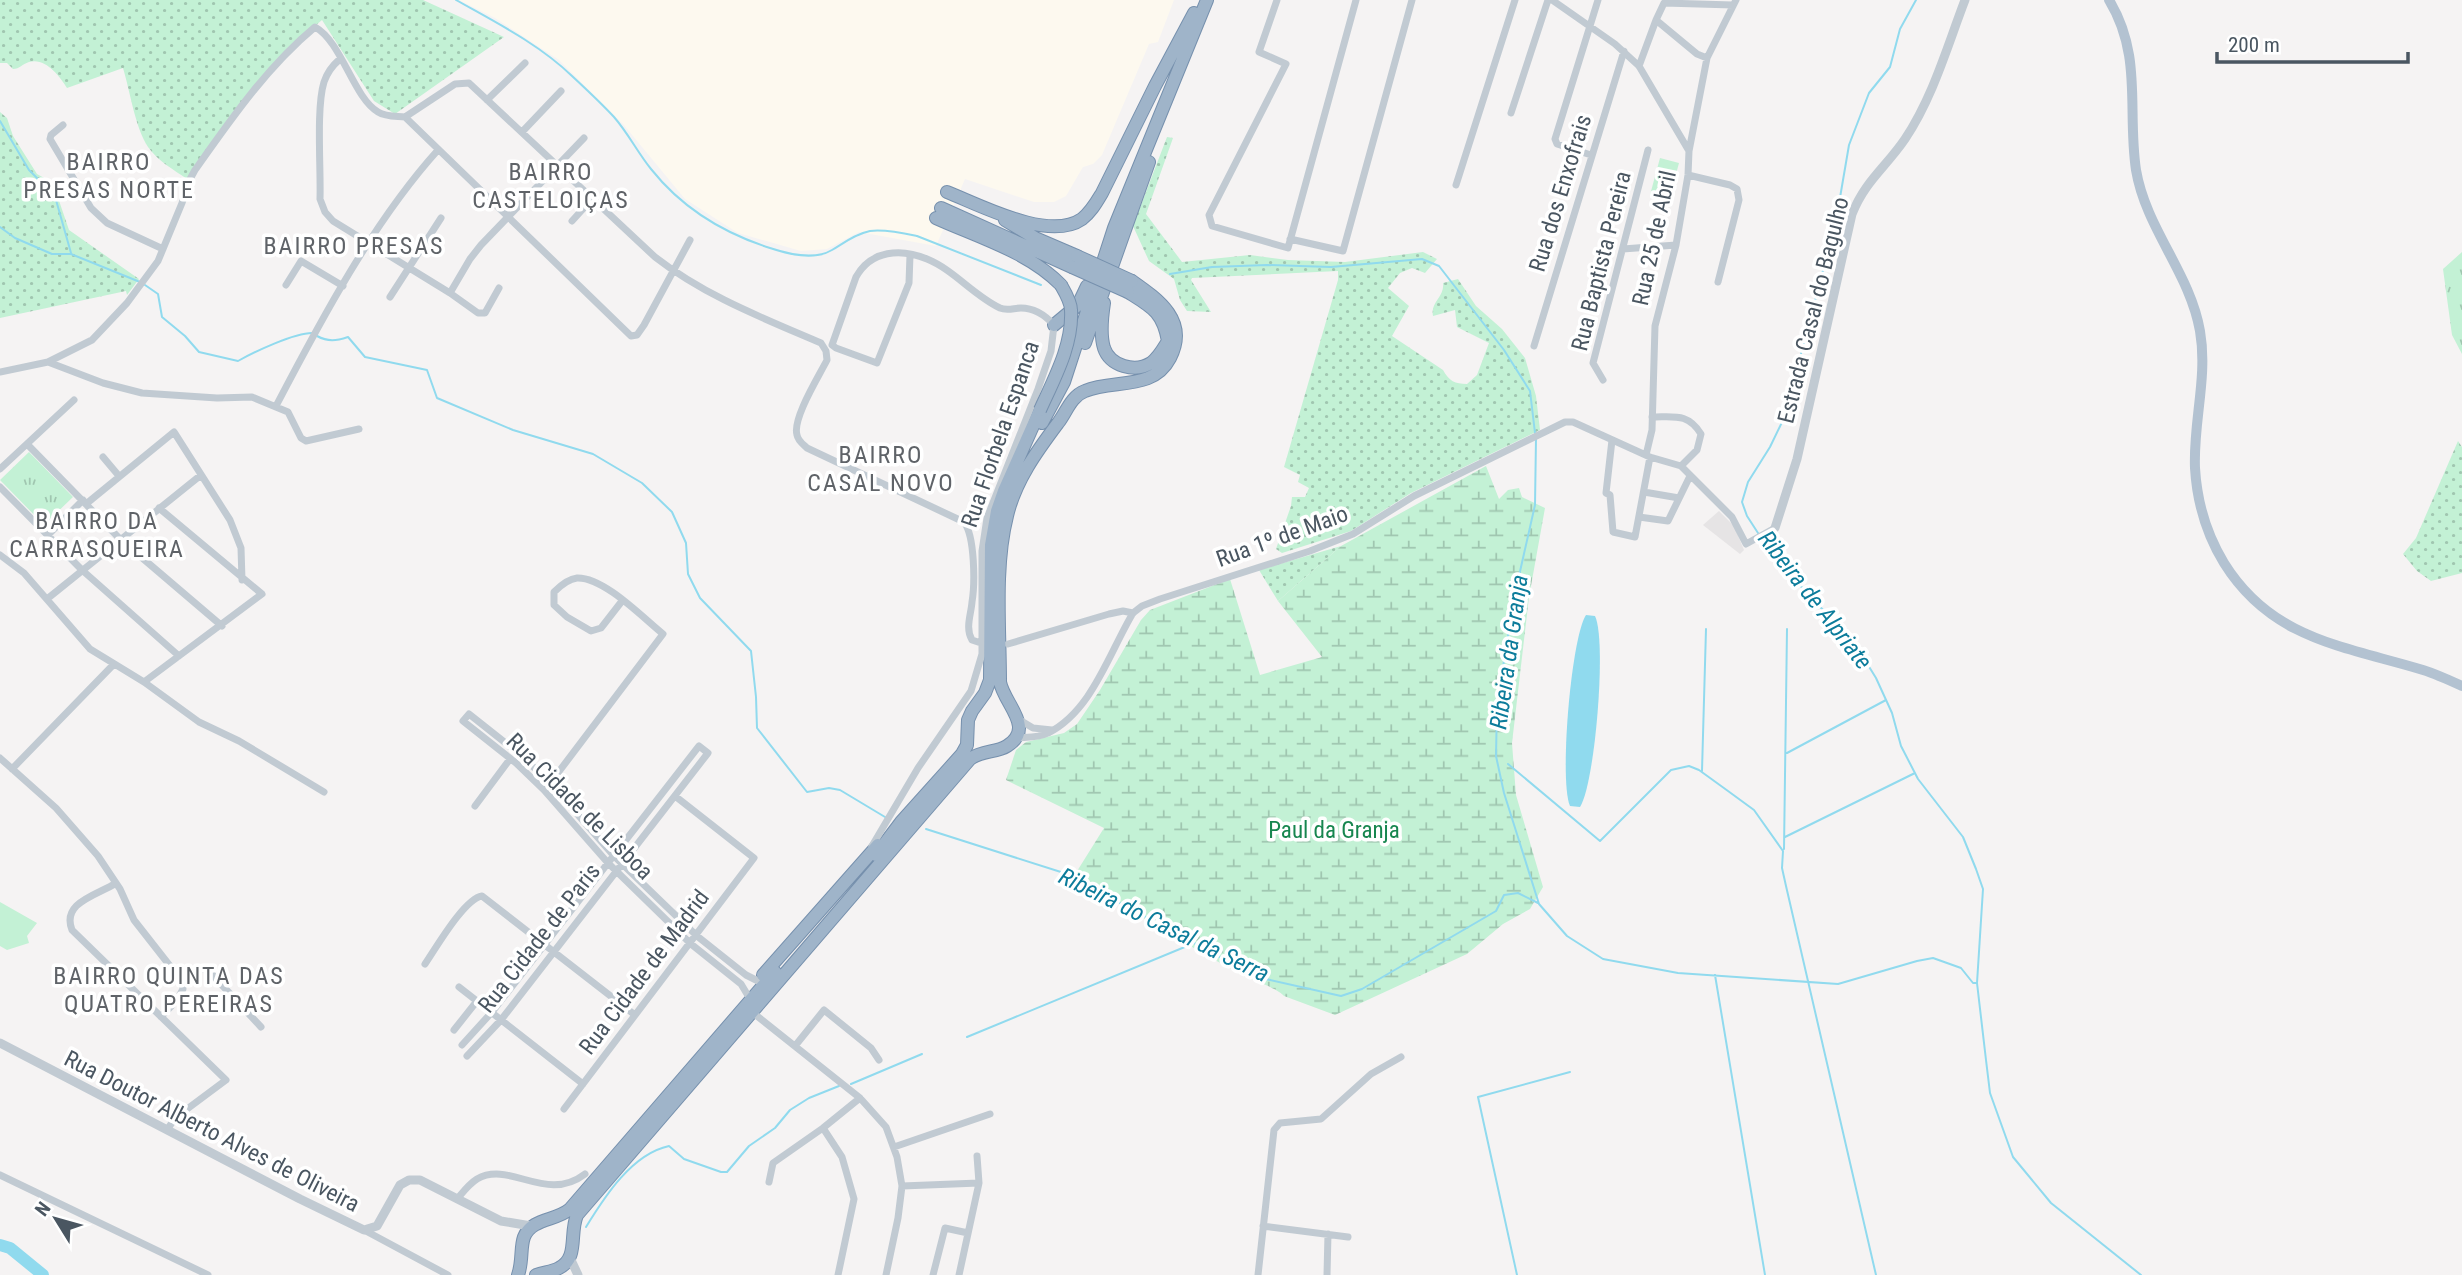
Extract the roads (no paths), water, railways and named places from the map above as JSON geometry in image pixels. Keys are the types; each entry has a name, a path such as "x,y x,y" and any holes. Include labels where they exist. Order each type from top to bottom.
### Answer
{"highway":[{"path":"947,192 1039,226 1061,227 1080,220 1092,210 1201,0"},
{"path":"1055,325 1078,305 1087,287 1102,236 1201,0"},
{"path":"1004,491 1063,382 1114,228 1207,0"},
{"path":"1045,441 1070,387 1117,248 1163,126 1216,0"},
{"path":"993,210 1074,261"},
{"path":"523,1249 528,1262 536,1269 551,1273 564,1265 573,1248 572,1226 577,1215 970,758 1008,745 1015,738 1019,729 1018,719 1002,693 1000,682 1001,547 1007,514 1021,478 1070,403 1081,392 1103,385 1136,382 1152,377 1165,368 1172,355 1176,341 1175,326 1166,307 1074,261 939,213 1047,271 1061,285 1071,308 1069,336 1058,370 997,511 991,545 990,680 979,704"},
{"path":"1117,248 1104,305 1103,344 1112,360 1121,366 1132,368 1149,365 1168,341 1165,325 1157,312 1130,287"},
{"path":"681,1080 711,1034 864,858 901,822 962,754 967,745 968,720 972,711 988,699 1007,703"},
{"path":"969,730 973,739 989,750"},
{"path":"623,1162 666,1122 757,1016 930,814 948,783"},
{"path":"518,1275 525,1234 531,1226 562,1216 570,1209 869,864 901,822"},
{"path":"550,1220 567,1229 572,1238"}],"main road":[{"path":"2109,0 2119,20 2129,52 2136,168 2142,194 2150,220 2189,293 2200,329 2203,352 2195,467 2201,507 2213,545 2237,583 2261,607 2289,627 2356,653 2424,670 2462,684"},
{"path":"2115,0 2125,19 2134,51 2142,168 2149,201 2194,291 2206,329 2208,365 2201,461 2202,491 2214,536 2235,573 2285,618 2462,684"}],"street":[{"path":"1277,0 1259,52 1286,64 1209,215 1212,226 1288,248 1356,0"},
{"path":"1290,239 1343,251 1412,0"},
{"path":"1456,185 1515,0"},
{"path":"1511,113 1550,0"},
{"name":"Rua 25 de Abril","path":"1550,0 1624,51 1639,66 1689,151 1688,175 1676,245 1655,326 1652,430 1635,537 1613,532 1610,495 1606,493 1612,440"},
{"path":"1591,155 1557,144 1555,139 1598,0"},
{"name":"Estrada Casal do Bagulho","path":"1771,530 1797,459 1852,214 1864,187 1905,139 1925,105 1965,0"},
{"path":"1639,66 1663,1 1735,3 1707,58 1689,151"},
{"path":"1656,20 1697,54 1707,58"},
{"path":"0,372 48,362 92,340 127,303 158,261 188,181 200,163 249,95 292,46 315,27 329,39 372,107 385,115 405,117 455,84 469,83 674,272 706,292 821,343 827,360 798,419 796,433 800,442 807,448 964,522 969,528 971,547 973,599 969,634 972,640 981,643"},
{"name":"Rua dos Enxofrais","path":"1534,345 1624,51"},
{"path":"340,59 324,81 321,100 320,199 328,217 478,313 485,313 499,288"},
{"path":"487,100 525,62"},
{"path":"522,132 561,91"},
{"path":"405,117 631,335 637,335 644,325 690,240"},
{"path":"63,125 50,139 91,208 107,223 163,250"},
{"path":"450,293 470,259 584,138"},
{"path":"276,406 318,326 369,244 402,193 438,150"},
{"name":"Rua Baptista Pereira","path":"1603,380 1593,363 1648,150"},
{"path":"1688,175 1737,189 1739,200 1718,282"},
{"path":"572,221 592,199"},
{"path":"390,297 441,218"},
{"path":"1623,249 1676,245"},
{"path":"910,255 909,283 877,363 832,345 861,268 878,255 910,255 929,260 979,298 1004,310 1024,308 1043,314 1055,325"},
{"path":"286,285 301,261 343,286"},
{"name":"Rua Florbela Espanca","path":"864,858 891,818 918,768 971,691 980,664 982,551 987,518 1042,377 1051,351 1055,325"},
{"path":"48,362 103,383 142,393 217,398 252,397 291,415 297,431 306,441 359,429"},
{"path":"0,469 74,400"},
{"path":"1652,417 1686,418 1694,423 1701,434 1697,450 1681,466"},
{"name":"Rua 1º de Maio","path":"1133,613 1160,598 1310,551 1353,534 1415,496 1565,422 1573,422 1648,456"},
{"path":"47,535 84,502 174,432 237,534 241,548 242,580"},
{"path":"27,444 120,540 222,626"},
{"path":"1648,456 1681,466 1732,517 1746,544 1771,530"},
{"path":"103,457 119,476"},
{"path":"47,599 201,475"},
{"path":"1639,517 1668,521 1690,476"},
{"path":"0,487 82,570 179,656"},
{"path":"1644,492 1679,498"},
{"path":"144,682 262,594 159,508"},
{"path":"0,555 24,573 90,649 144,682 200,722 239,741 324,792"},
{"path":"544,790 663,634 622,601 591,579 575,578 554,592 554,605 567,617 591,631 601,628 622,601"},
{"path":"1007,643 1109,614 1123,611 1133,613 1080,707 1046,734 1015,738"},
{"path":"12,769 114,664"},
{"name":"Rua Cidade de Lisboa","path":"747,994 741,984 691,944 608,863 544,790 463,721 469,714 522,756 550,783 614,856 697,936 746,975 758,981"},
{"path":"1018,719 1033,728 1052,730"},
{"name":"Rua Cidade de Paris","path":"462,1045 492,1012 699,746 708,754 501,1020 467,1056"},
{"path":"0,758 69,821 98,856 116,883 134,920 169,962 183,984 177,1000 161,1017"},
{"path":"475,806 510,759"},
{"name":"Rua Cidade de Madrid","path":"564,1109 754,858 675,796"},
{"path":"116,883 72,908 72,930 226,1080 175,1118 167,1130"},
{"path":"425,964 474,898 482,896 635,1015"},
{"path":"183,984 199,970 207,969 261,1027"},
{"path":"459,987 583,1084"},
{"path":"454,1030 477,1001"},
{"path":"795,1046 824,1010 871,1048 879,1060"},
{"path":"757,1016 860,1098 881,1121 894,1147 902,1186 886,1275"},
{"name":"Rua Doutor Alberto Alves de Oliveira","path":"0,1043 310,1205 365,1230 377,1226 400,1185 409,1180 420,1180 501,1221"},
{"path":"1258,1275 1274,1130 1280,1123 1321,1118 1371,1074 1401,1057"},
{"path":"769,1182 773,1163 860,1098"},
{"path":"894,1147 990,1114"},
{"path":"823,1128 842,1157 854,1199 838,1275"},
{"path":"959,1275 979,1183 977,1156"},
{"path":"457,1199 471,1184 489,1175 554,1186 571,1183 585,1174"},
{"path":"0,1175 208,1275"},
{"path":"902,1186 979,1183"},
{"path":"501,1221 531,1226"},
{"path":"501,1221 513,1231 523,1249"},
{"path":"1263,1226 1348,1237"},
{"path":"933,1275 945,1228 968,1233"},
{"path":"365,1230 448,1275"},
{"path":"1327,1275 1328,1234"},
{"path":"570,1258 578,1275"}],"water":[{"path":"1586,615 1595,616 1600,653 1595,743 1580,807 1570,806 1567,792 1566,741 1571,679"}],"waterway":[{"name":"Ribeira da Granja","path":"456,0 516,34 559,64 614,117 651,169 676,196 704,218 736,235 777,250 809,256 825,253 865,232 900,233 917,236 1041,285"},
{"name":"Ribeira de Alpriate","path":"1758,533 1742,502 1748,482 1784,418 1836,221 1849,145 1869,93 1890,67 1900,29 1916,0"},
{"path":"0,121 29,170 56,200 71,253"},
{"name":"Ribeira do Casal da Serra","path":"0,227 15,238 52,254 71,254 140,282"},
{"name":"Ribeira da Granja","path":"1170,274 1212,267 1331,267 1422,259 1439,266 1504,350 1530,391 1535,433"},
{"name":"Ribeira do Casal da Serra","path":"145,285 158,294 162,317 199,352 238,361 285,339 312,333"},
{"name":"Ribeira do Casal da Serra","path":"317,336 332,340 348,337 365,357 427,370 437,398 513,430 593,454 642,483 672,512 686,543 688,574 700,598 751,651 757,728 807,792 829,788 840,790 885,817"},
{"name":"Ribeira da Granja","path":"1536,438 1535,505 1514,598 1497,705 1496,756 1504,793 1539,904 1567,936 1603,959 1678,973 1838,984 1933,958 1961,968 1973,983 1977,983"},
{"name":"Ribeira de Alpriate","path":"1761,538 1779,563 1855,644 1876,678 1892,713 1901,746 1918,779 1963,837 1983,889 1977,983 1990,1093 2013,1157 2051,1203 2141,1275"},
{"path":"1702,771 1706,629"},
{"path":"1784,849 1787,629"},
{"path":"1787,753 1886,700"},
{"path":"1508,764 1600,841 1671,770 1689,766 1699,770 1754,810 1783,851 1782,868 1876,1275"},
{"path":"1785,837 1915,773"},
{"name":"Ribeira do Casal da Serra","path":"926,829 1064,873 1257,977 1341,996 1362,989 1496,911 1504,895 1518,893 1538,903"},
{"path":"967,1037 1192,944"},
{"path":"1715,975 1765,1275"},
{"path":"851,1084 922,1054"},
{"path":"1517,1275 1478,1097 1570,1072"},
{"path":"586,1227 621,1178 643,1158 669,1146 684,1159 727,1172 749,1146 775,1128 790,1110 809,1098 839,1086"},
{"path":"0,1245 10,1248 43,1275"}],"district":[{"name":"BAIRRO PRESAS NORTE","path":"109,176"},
{"name":"BAIRRO CASTELOIÇAS","path":"551,186"},
{"name":"BAIRRO PRESAS","path":"354,246"},
{"name":"BAIRRO CASAL NOVO","path":"881,469"},
{"name":"BAIRRO DA CARRASQUEIRA","path":"97,535"},
{"name":"BAIRRO QUINTA DAS QUATRO PEREIRAS","path":"169,990"}],"park label":[{"name":"Paul da Granja","path":"1334,830"}]}
